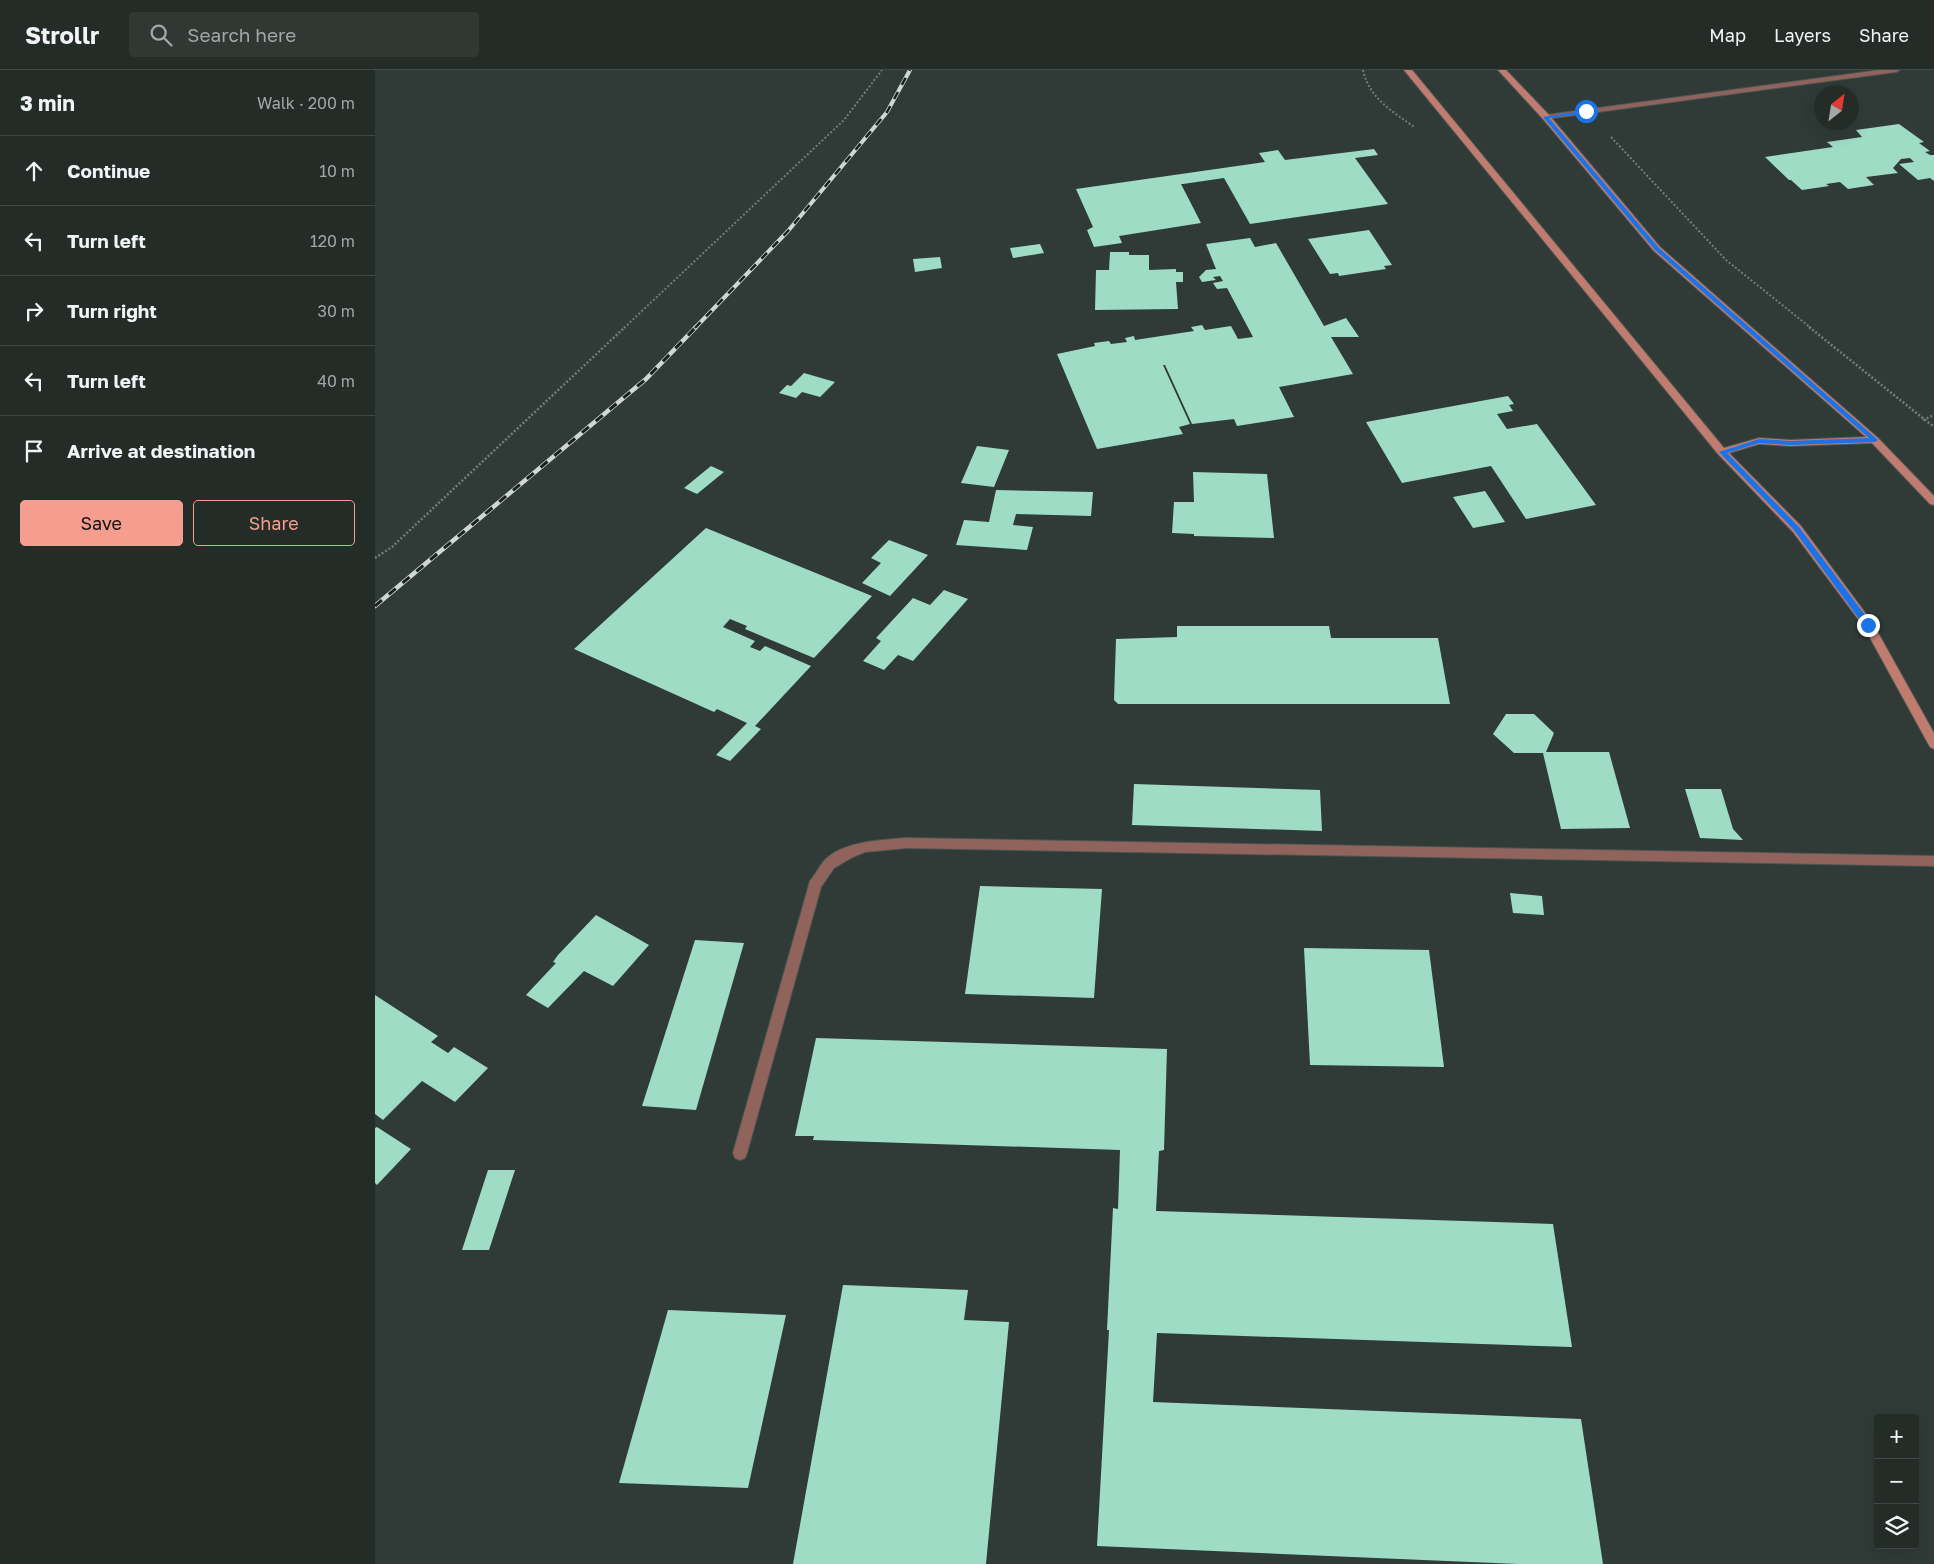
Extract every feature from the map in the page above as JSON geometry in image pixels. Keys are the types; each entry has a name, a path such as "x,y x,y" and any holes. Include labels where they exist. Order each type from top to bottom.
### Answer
{"main road":[{"path":"1408,70 1723,452 1797,529 1868,625 1934,744"},
{"path":"1502,70 1545,117 1657,249 1875,440 1934,502"},
{"path":"1723,452 1759,441 1791,443 1875,440"}],"street":[{"path":"1545,117 1896,70"},
{"path":"740,1152 815,885 829,864 864,847 917,843 1934,861"}],"path":[{"path":"375,558 392,547 836,127 882,70"},
{"path":"1586,111 1726,260 1934,427"},
{"path":"1923,420 1934,415"}],"building":[{"path":"1899,124 1924,142 1919,143 1930,151 1925,152 1934,155 1934,181 1930,178 1918,180 1899,164 1914,162 1910,158 1901,159 1893,168 1898,173 1866,177 1874,185 1848,189 1840,182 1826,184 1829,186 1802,190 1765,157 1833,147 1827,142 1862,137 1856,130"},
{"path":"1374,149 1378,155 1355,158 1388,204 1250,224 1224,178 1181,184 1201,223 1119,236 1122,243 1094,247 1087,230 1093,227 1076,189 1265,162 1259,153 1278,150 1285,160"},
{"path":"1369,230 1392,265 1384,266 1386,269 1339,276 1338,273 1330,274 1308,239"},
{"path":"1250,238 1255,247 1276,243 1324,326 1346,318 1359,337 1331,337 1353,374 1279,387 1294,417 1237,426 1234,419 1192,424 1165,365 1163,365 1190,424 1179,427 1183,434 1097,449 1057,354 1095,346 1094,343 1109,341 1111,344 1127,342 1125,338 1134,336 1135,340 1194,331 1191,327 1202,325 1205,330 1231,326 1238,339 1253,337 1227,288 1217,289 1213,283 1223,281 1220,276 1213,277 1216,280 1202,282 1199,277 1206,270 1216,269 1206,244"},
{"path":"1040,244 1044,253 1013,258 1010,248"},
{"path":"1110,252 1129,252 1129,255 1149,255 1149,270 1176,269 1176,272 1183,272 1183,282 1176,282 1178,309 1095,310 1096,270 1109,270"},
{"path":"940,257 942,268 915,272 913,259"},
{"path":"804,373 835,382 820,397 802,392 796,398 779,393 787,385 791,386"},
{"path":"1508,396 1514,404 1509,405 1513,411 1497,414 1507,429 1537,424 1596,505 1526,519 1491,466 1402,483 1366,422"},
{"path":"977,446 1009,450 994,487 961,483"},
{"path":"711,466 724,472 697,494 684,488"},
{"path":"1193,472 1267,474 1274,538 1194,536 1194,534 1172,533 1174,502 1194,502"},
{"path":"996,490 1093,492 1091,516 1016,514 1013,525 1033,527 1027,550 956,545 964,520 989,522"},
{"path":"1485,491 1505,522 1473,528 1453,497"},
{"path":"706,528 872,596 814,658 745,629 747,626 730,619 723,627 755,641 750,647 760,651 765,646 811,666 755,726 761,729 730,761 716,755 747,723 717,709 714,712 574,649"},
{"path":"889,540 928,555 890,596 862,583 881,563 871,558"},
{"path":"944,590 968,599 913,661 898,655 884,670 863,661 881,641 876,638 913,598 930,605"},
{"path":"1177,626 1329,626 1331,638 1438,638 1450,704 1118,704 1114,700 1116,639 1177,637"},
{"path":"1506,714 1534,714 1554,733 1546,752 1609,752 1630,828 1561,829 1543,753 1514,753 1493,734"},
{"path":"1134,784 1320,790 1322,831 1132,825"},
{"path":"1685,789 1721,789 1733,829 1743,840 1700,838"},
{"path":"980,886 1102,889 1094,998 965,994"},
{"path":"1510,893 1542,896 1544,915 1513,913"},
{"path":"596,915 649,945 613,986 584,971 548,1008 526,995 556,963 553,962 558,955"},
{"path":"695,940 744,943 696,1110 642,1106"},
{"path":"1304,948 1429,950 1444,1067 1310,1065"},
{"path":"375,995 438,1036 431,1042 448,1053 454,1047 488,1068 455,1102 422,1081 383,1120 375,1114"},
{"path":"816,1038 1167,1049 1164,1150 1159,1151 1156,1211 1553,1224 1572,1347 1157,1333 1153,1402 1581,1419 1603,1564 1518,1564 1097,1546 1109,1330 1107,1330 1113,1208 1118,1209 1120,1150 813,1140 814,1136 795,1136"},
{"path":"377,1127 411,1149 377,1185 375,1183 375,1128"},
{"path":"488,1170 515,1170 489,1250 462,1250"},
{"path":"843,1285 968,1290 964,1320 1009,1322 986,1564 793,1564"},
{"path":"668,1310 786,1315 748,1488 619,1483"}],"railway":[{"path":"695,328 788,231 887,112 910,70"},
{"path":"375,606 646,379 696,327"}],"route":[{"path":"1586,111 1545,117 1657,249 1875,440 1791,443 1759,441 1723,452 1797,529 1868,625"}]}
